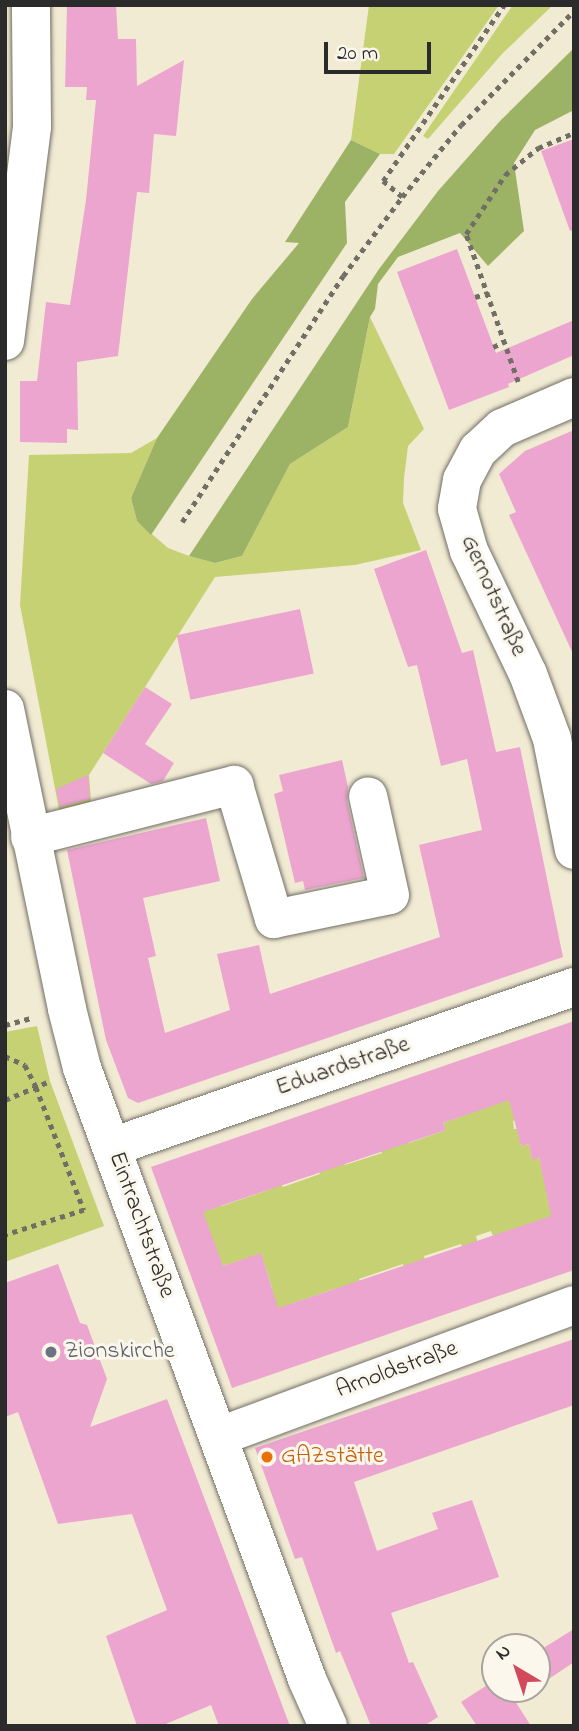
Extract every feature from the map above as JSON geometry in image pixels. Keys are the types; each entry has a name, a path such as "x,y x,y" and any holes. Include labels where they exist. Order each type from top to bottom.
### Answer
{"street":[{"path":"5,341 32,127 32,5"},
{"name":"Gernotstraße","path":"574,397 502,428 478,450 462,480 457,509 469,551 528,674 552,739 574,850"},
{"name":"Eintrachtstraße","path":"5,709 30,837 82,1068 307,1679 328,1726"},
{"path":"30,837 234,785 274,919 390,895 368,796"},
{"name":"Eduardstraße","path":"112,1147 574,987"},
{"name":"Arnoldstraße","path":"219,1436 574,1305"}],"path":[{"path":"402,197 383,181 503,5"},
{"path":"182,522 343,276 402,197 461,125 574,11"},
{"path":"529,416 506,341 466,234 505,174 538,148 574,133"},
{"path":"475,297 488,293"},
{"path":"494,347 506,341"},
{"path":"5,1056 25,1065 84,1210 5,1236"},
{"path":"5,1100 36,1087"}],"green space":[{"path":"369,5 499,5 394,154 380,154 351,140"},
{"path":"513,5 553,5 502,54 428,139 423,136"},
{"path":"574,48 574,110 535,130 514,163 524,231 488,266 460,233 398,257 378,284 375,309 370,317 348,427 290,464 242,556 215,563 189,556 379,269 438,191 500,121"},
{"path":"351,140 380,154 345,202 347,243 151,535 137,521 131,498 157,438 252,299 299,243 285,242"},
{"path":"370,317 424,429 408,446 403,503 421,550 355,565 215,577 89,775 91,801 61,820 20,605 29,455 131,453 157,438 131,498 137,521 168,548 189,556 215,563 242,556 290,464 348,427"},
{"path":"37,1026 50,1081 104,1226 5,1262 5,1032"},
{"path":"517,1077 520,1119 513,1121 514,1129 518,1129 521,1146 529,1144 532,1159 539,1157 555,1220 493,1236 491,1231 476,1236 478,1245 464,1251 461,1244 424,1256 426,1264 405,1271 403,1264 359,1279 361,1286 331,1290 291,1304 265,1325 272,1288 261,1254 216,1268 200,1204 222,1206 271,1189 280,1181 283,1187 320,1174 318,1167 343,1158 345,1165 382,1153 380,1146 406,1136 409,1143 446,1130 443,1123 460,1117 454,1099"}],"building":[{"path":"67,5 116,5 118,39 136,39 137,86 184,60 176,136 154,134 149,193 137,192 118,356 77,362 78,430 67,429 67,443 20,442 20,381 37,381 46,302 70,305 86,200 96,100 86,100 87,87 65,87"},
{"path":"574,139 574,230 570,231 541,151"},
{"path":"457,249 496,353 574,320 574,355 508,384 509,387 449,410 397,272"},
{"path":"574,430 574,656 509,515 516,512 499,474 525,451"},
{"path":"426,550 462,653 473,650 496,752 520,747 563,957 138,1103 128,1098 106,1040 67,850 206,818 220,881 143,898 156,956 148,958 165,1033 230,1010 217,954 259,945 270,994 440,937 419,845 482,830 467,759 441,766 417,665 408,667 374,569"},
{"path":"300,609 314,674 190,700 177,635"},
{"path":"145,687 172,704 145,744 174,763 163,781 151,784 103,753"},
{"path":"342,760 348,787 347,801 364,878 305,890 303,881 295,883 274,794 283,791 279,775"},
{"path":"88,775 90,799 60,807 56,789"},
{"path":"574,1021 574,1270 232,1388 151,1167","holes":["509,1100 521,1146 529,1144 532,1160 539,1157 551,1216 278,1308 261,1253 223,1266 203,1212 446,1130 443,1123"]},
{"path":"58,1264 80,1323 87,1325 107,1379 90,1427 167,1399 290,1726 219,1726 211,1705 161,1726 137,1726 106,1636 167,1610 132,1514 58,1524 18,1412 5,1417 5,1283"},
{"path":"574,1339 574,1405 354,1482 377,1551 438,1529 432,1513 472,1500 499,1577 391,1613 409,1663 413,1662 438,1717 424,1726 371,1726 340,1651 336,1653 302,1557 295,1559 255,1448"},
{"path":"574,1629 574,1662 551,1678 551,1643"},
{"path":"481,1689 481,1703 516,1703 531,1726 477,1726 461,1702"}],"place":[{"name":"Zionskirche","path":"51,1352"},
{"name":"GAZstätte","path":"267,1457"}]}
